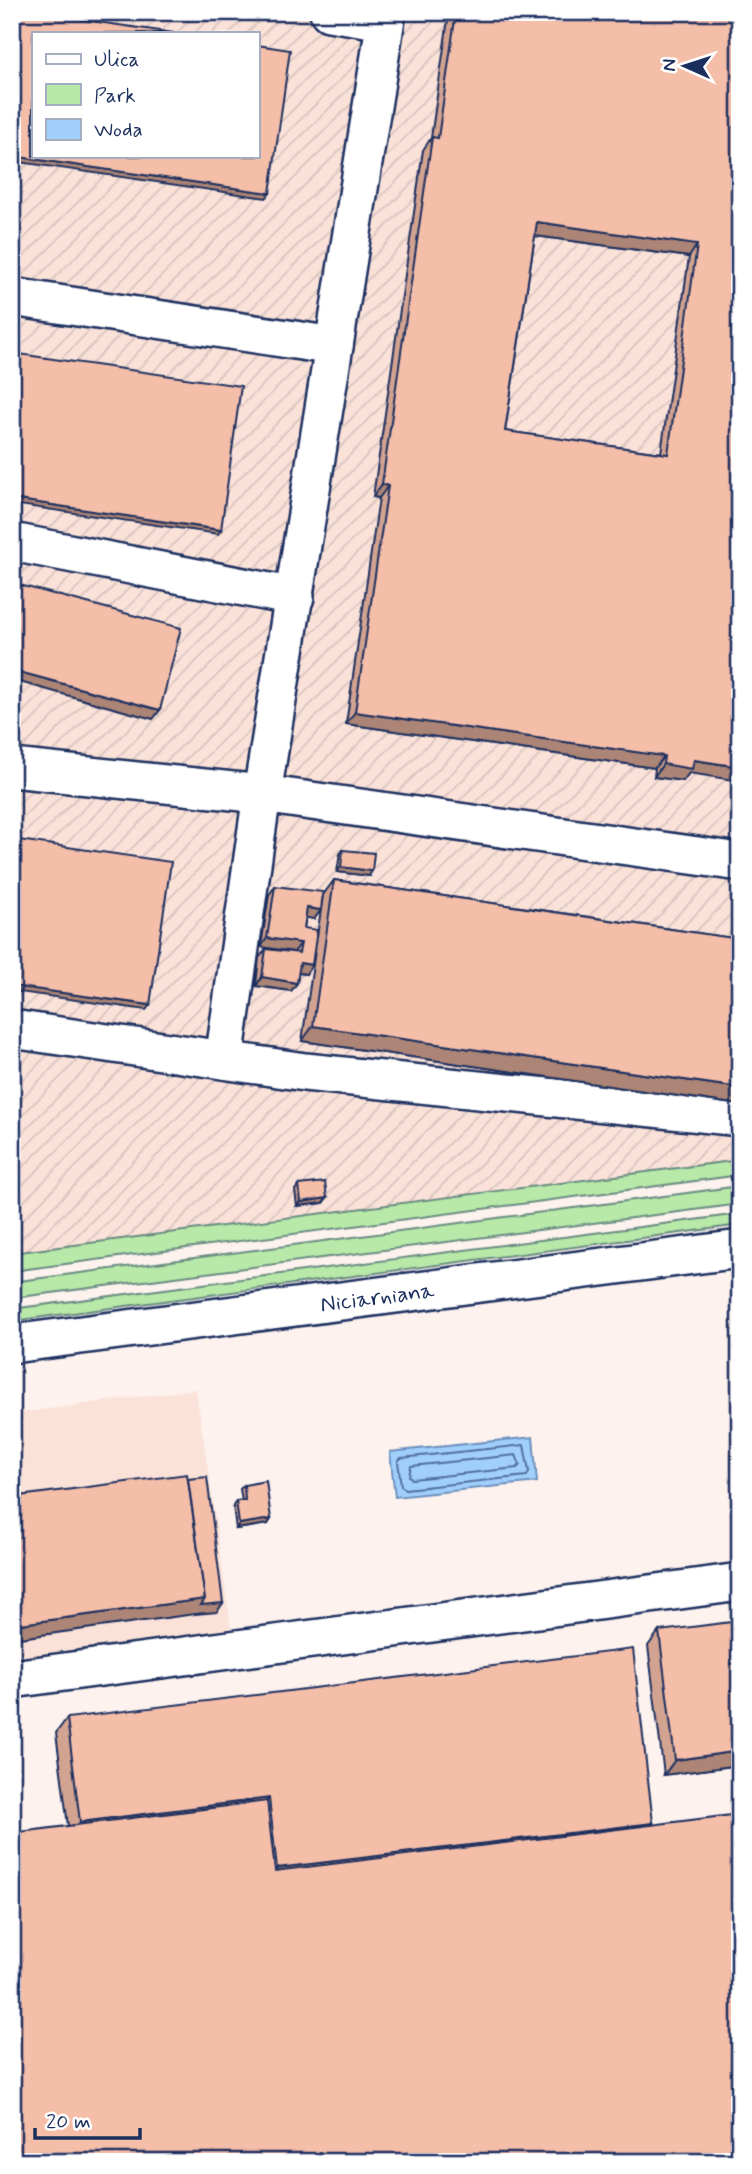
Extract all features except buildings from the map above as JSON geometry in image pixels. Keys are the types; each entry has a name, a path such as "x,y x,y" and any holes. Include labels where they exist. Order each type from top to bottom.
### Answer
{"street":[{"path":"224,1060 262,794 386,17 329,12"},
{"path":"12,297 334,346"},
{"path":"12,542 295,597"},
{"path":"12,768 262,794 740,862"},
{"path":"12,1029 305,1072 740,1117"},
{"name":"Niciarniana","path":"12,1344 740,1249"},
{"path":"12,1679 740,1582"}],"shaded area":[{"path":"12,12 740,12 740,1160 12,1253"},
{"path":"196,1389 232,1634 64,1651 12,1665 12,1414"}],"green space":[{"path":"740,1160 740,1175 12,1271 12,1253"},
{"path":"740,1186 740,1204 12,1298 12,1282"},
{"path":"740,1214 740,1225 12,1321 12,1309"}],"water":[{"path":"533,1437 537,1482 395,1497 390,1452"}]}
